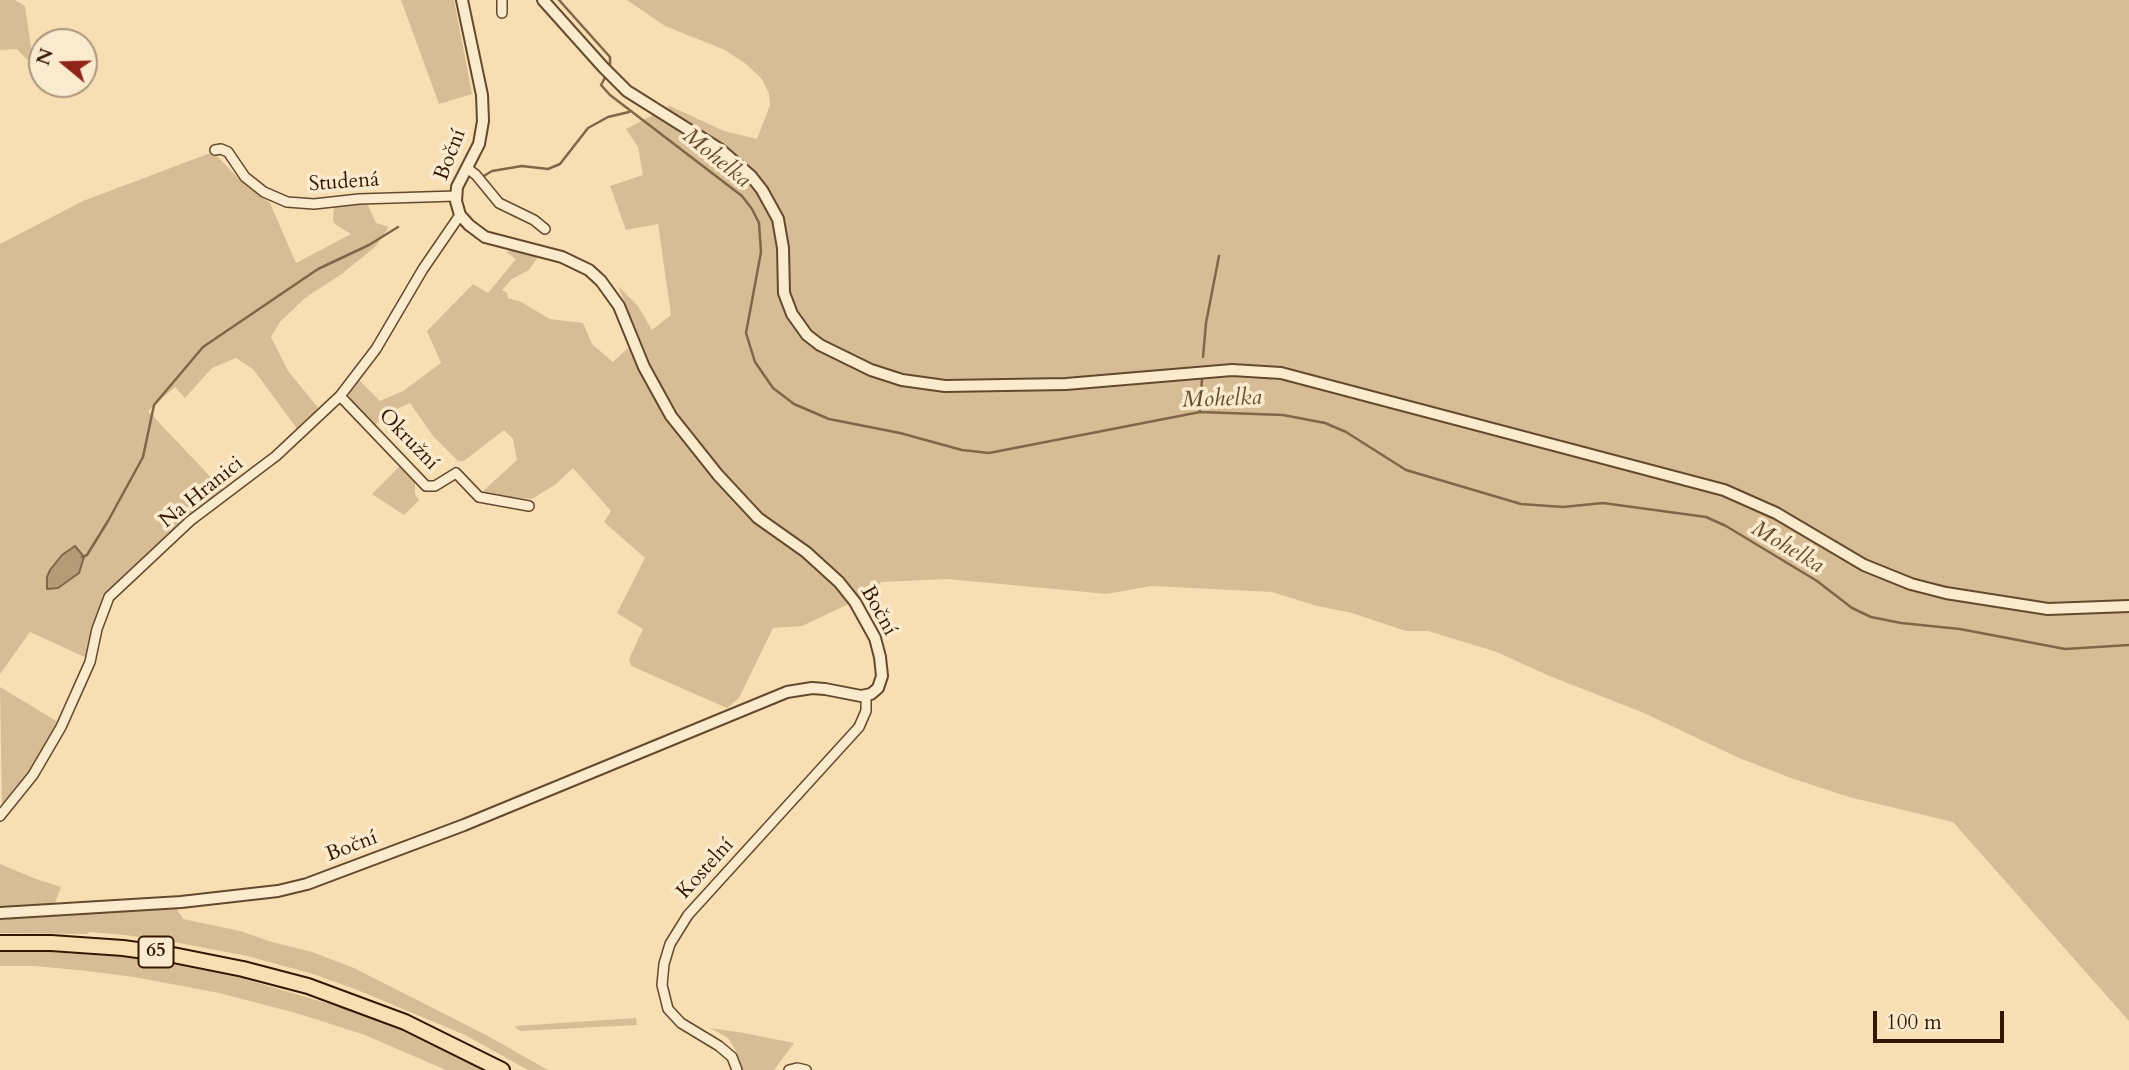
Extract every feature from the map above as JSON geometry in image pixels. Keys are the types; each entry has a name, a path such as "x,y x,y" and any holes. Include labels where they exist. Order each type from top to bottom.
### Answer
{"main road":[{"name":"65","path":"0,943 122,948 208,961 276,977 350,1000 405,1022 502,1070"}],"street":[{"name":"Boční","path":"0,913 133,905 278,891 307,884 464,825 787,692 812,688 866,696 878,688 882,666 875,638 860,610 839,583 806,552 758,518 718,475 671,416 644,367 619,306 601,281 589,270 562,257 485,237 468,225 460,215 457,187 478,145 483,121 482,95 462,0"},
{"path":"502,0 502,13"},
{"path":"543,0 627,91 721,150 751,176 778,219 783,248 784,293 792,314 807,335 820,345 881,373 927,385 946,386 1066,384 1232,370 1281,373 1724,491 1776,513 1864,565 1911,584 1946,593 2037,608 2129,606"},
{"name":"Studená","path":"215,150 228,152 246,177 264,192 287,202 314,204 359,199 456,195"},
{"path":"467,168 476,174 499,204 534,220 545,229"},
{"name":"Na Hranici","path":"0,816 33,775 61,727 90,662 102,611 116,589 190,521 276,456 340,396 376,349 423,269 460,215"},
{"name":"Okružní","path":"340,396 426,486 436,486 456,473 479,497 529,506"},
{"name":"Kostelní","path":"737,1070 732,1057 681,1023 668,1009 662,985 670,944 688,915 859,727 866,711 866,696"},
{"path":"789,1070 806,1070"}],"shaded area":[{"path":"0,0 15,0 25,6 28,61 17,49 0,50"},
{"path":"401,0 454,0 472,94 439,104"},
{"path":"627,0 2129,0 2129,1021 1953,822 1849,797 1791,778 1739,758 1644,713 1497,652 1428,631 1406,631 1352,613 1317,606 1272,592 1151,586 1107,594 948,579 881,582 872,593 802,626 773,628 739,698 727,708 631,666 629,659 643,629 617,613 645,558 604,522 611,511 573,468 556,484 532,499 480,494 517,460 513,439 504,430 464,461 458,461 433,436 410,403 386,414 375,425 352,403 349,395 358,379 380,401 403,391 441,363 427,331 473,284 488,293 516,259 506,252 514,249 538,257 529,270 512,279 502,290 507,293 508,298 521,302 550,319 583,323 592,344 613,362 629,347 653,393 683,424 654,372 618,286 638,306 652,330 671,315 658,224 626,230 610,186 643,175 638,147 626,129 670,106 724,131 757,139 770,105 769,94 762,79 725,50 665,26"},
{"path":"213,152 246,186 270,203 296,263 351,234 335,224 334,206 367,203 376,223 389,227 375,247 343,273 305,298 280,322 271,337 288,371 320,410 298,430 253,369 236,358 212,368 185,398 175,387 148,411 223,490 110,591 97,615 87,658 30,632 0,674 0,244 83,201"},
{"path":"400,466 415,481 415,494 419,500 404,515 372,494"},
{"path":"75,546 84,557 79,573 58,588 47,589 50,570 62,555"},
{"path":"0,687 58,722 43,752 2,807"},
{"path":"0,864 61,887 55,903 0,908"},
{"path":"175,906 183,919 240,931 312,952 354,968 488,1036 548,1070 528,1070 465,1035 355,989 247,956 125,935 89,932 0,933 0,919"},
{"path":"0,952 122,957 241,978 347,1009 401,1030 483,1070 446,1070 365,1035 219,993 87,971 0,966"},
{"path":"636,1018 637,1025 521,1031 515,1026"},
{"path":"710,1028 794,1043 774,1070 742,1070 739,1057 728,1038"}],"waterway":[{"name":"Mohelka","path":"559,0 610,57 610,68"},
{"name":"Mohelka","path":"607,74 601,85 610,95 742,196 752,209 759,223 761,252 746,333 755,362 773,388 794,404 829,419 900,433 962,450 989,453 1200,412 1283,415 1325,423 1346,432 1406,470 1521,504 1563,507 1603,503 1706,517 1726,526 1817,581 1852,608 1871,617 1960,629 2065,649 2129,645"},
{"path":"482,177 492,171 522,166 548,169 560,164 588,128 608,117 629,112"},
{"path":"82,557 87,555 108,521 143,457 154,405 203,347 318,269 369,245 398,227"},
{"path":"1203,357 1206,323 1219,256"},
{"path":"1200,411 1202,379"}]}
